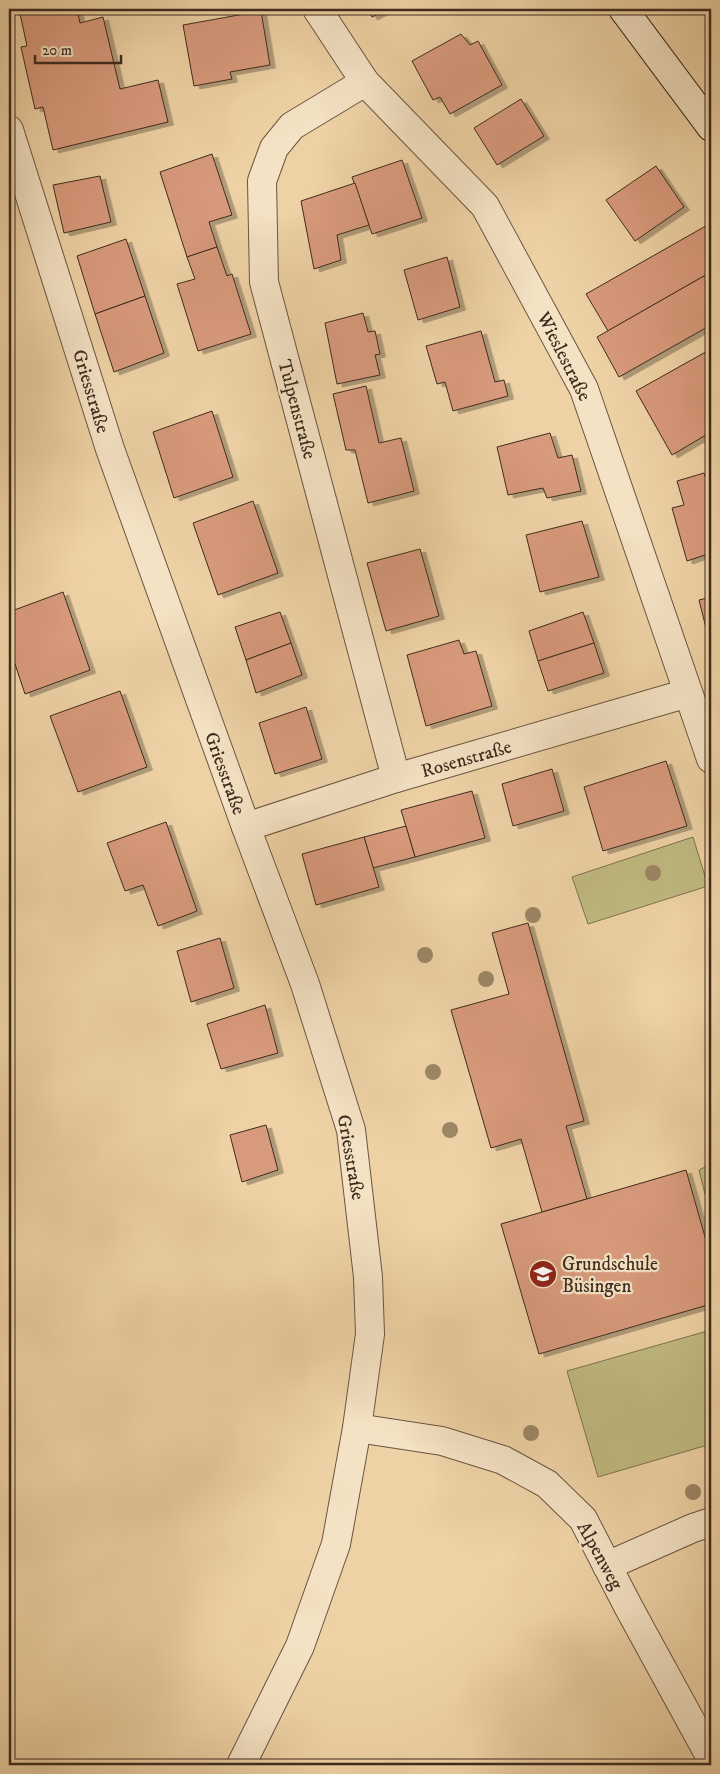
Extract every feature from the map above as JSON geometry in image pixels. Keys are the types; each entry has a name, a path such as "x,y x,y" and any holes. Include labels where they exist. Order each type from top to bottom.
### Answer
{"street":[{"name":"Wieslestraße","path":"317,9 365,82 485,206 584,389 711,759"},
{"path":"623,9 711,127"},
{"name":"Tulpenstraße","path":"365,82 292,126 274,148 262,181 264,282 396,778"},
{"name":"Griesstraße","path":"9,130 110,449 246,827 305,984 351,1130 368,1277 370,1334 357,1428 336,1544 300,1646 241,1765"},
{"name":"Rosenstraße","path":"246,827 396,778 688,693"},
{"name":"Alpenweg","path":"357,1428 442,1441 503,1460 547,1484 583,1519 711,1758"},
{"path":"607,1566 711,1522"}],"shaded area":[{"path":"693,837 708,886 588,924 572,877"},
{"path":"705,1167 711,1169 711,1192 705,1194 699,1170"},
{"path":"711,1330 711,1444 598,1477 567,1371"}],"building":[{"path":"19,9 77,9 80,23 103,17 120,89 158,80 168,122 53,150 43,107 35,109 21,47 27,46"},
{"path":"367,9 388,9 372,17"},
{"path":"261,11 270,65 230,72 232,79 194,86 183,25"},
{"path":"461,34 470,45 478,41 502,85 450,114 440,97 433,100 412,61"},
{"path":"521,99 544,136 497,165 474,128"},
{"path":"212,154 232,215 209,222 217,247 187,257 160,172"},
{"path":"402,160 422,218 372,234 352,177"},
{"path":"656,166 684,207 635,241 606,200"},
{"path":"100,176 111,222 64,233 53,185"},
{"path":"355,183 369,225 337,235 341,260 314,269 301,201"},
{"path":"711,223 711,272 608,331 586,294"},
{"path":"126,239 145,296 95,314 77,256"},
{"path":"217,247 227,276 232,274 251,334 198,351 177,284 195,279 187,257"},
{"path":"447,257 460,307 418,320 404,270"},
{"path":"711,272 711,325 619,377 597,337"},
{"path":"145,296 164,353 114,372 95,314"},
{"path":"363,313 368,332 375,331 380,354 375,355 380,375 337,384 325,323"},
{"path":"481,331 495,382 504,380 508,396 453,411 445,382 437,384 426,346"},
{"path":"711,349 711,432 672,455 636,391"},
{"path":"366,386 379,443 401,438 414,491 368,503 355,450 346,450 333,394"},
{"path":"212,411 233,477 174,498 153,432"},
{"path":"550,433 558,458 572,455 581,491 547,498 543,488 508,495 497,447"},
{"path":"704,473 711,495 711,553 687,561 672,508 684,505 677,481"},
{"path":"253,501 278,573 218,595 193,523"},
{"path":"582,521 599,577 540,592 526,535"},
{"path":"420,549 439,616 386,631 367,563"},
{"path":"63,592 90,670 25,694 9,646 9,612"},
{"path":"711,597 711,648 699,600"},
{"path":"280,612 291,643 246,660 235,627"},
{"path":"583,612 594,643 538,661 529,631"},
{"path":"459,640 464,654 476,651 492,706 426,726 407,655"},
{"path":"291,643 302,675 256,693 246,660"},
{"path":"594,643 604,673 548,691 538,661"},
{"path":"120,691 147,767 78,792 50,716"},
{"path":"306,707 322,759 275,774 259,723"},
{"path":"666,761 687,826 603,851 584,787"},
{"path":"552,769 564,811 513,826 502,784"},
{"path":"472,791 485,838 415,857 401,810"},
{"path":"166,822 197,911 158,926 143,885 125,891 107,843"},
{"path":"406,826 415,857 373,868 364,837"},
{"path":"364,837 379,887 316,905 302,854"},
{"path":"528,923 584,1121 566,1126 587,1199 542,1212 521,1139 491,1148 451,1010 509,994 492,933"},
{"path":"220,938 234,988 191,1002 177,951"},
{"path":"265,1005 278,1053 221,1069 207,1024"},
{"path":"266,1125 278,1170 242,1182 230,1135"},
{"path":"686,1170 711,1258 711,1304 539,1354 501,1224"}],"place":[{"name":"Grundschule Büsingen","path":"543,1274"}]}
